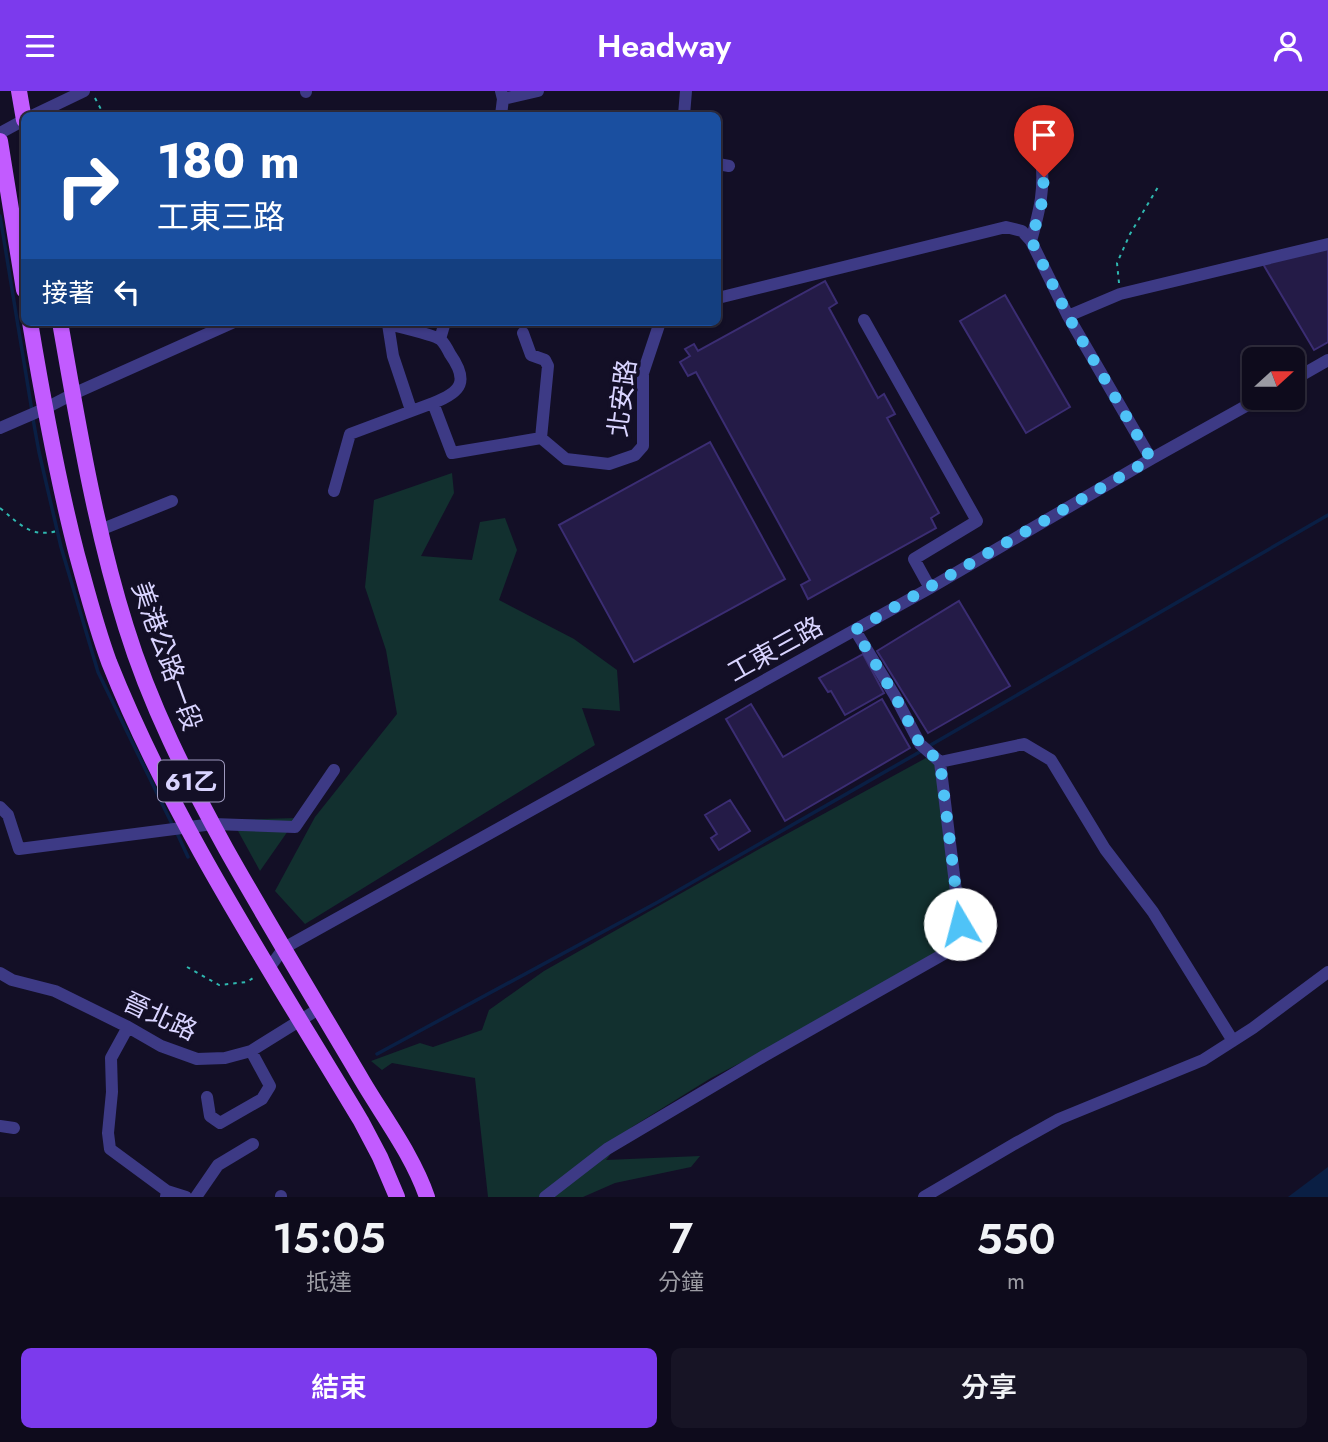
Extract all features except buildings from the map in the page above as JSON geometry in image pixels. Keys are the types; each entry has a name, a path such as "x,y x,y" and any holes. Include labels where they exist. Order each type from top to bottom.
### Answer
{"main road":[{"path":"19,91 23,112"},
{"path":"0,141 21,271"},
{"name":"美港公路一段","path":"31,326 44,409 70,528 108,659 142,740 187,827 360,1121 380,1157 397,1197"},
{"name":"美港公路一段","path":"61,326 100,530 126,627 150,694 177,755 213,824 401,1142 427,1197"}],"street":[{"path":"40,112 84,91"},
{"path":"502,95 538,91"},
{"path":"684,112 686,91"},
{"path":"0,133 21,122"},
{"path":"1031,240 1041,208 1044,177 1041,156"},
{"path":"721,296 1006,227 1022,231 1031,240 1068,316 1151,459"},
{"path":"1068,316 1120,295 1328,244"},
{"path":"864,320 977,521 914,559 930,588"},
{"path":"0,428 225,326"},
{"path":"388,326 393,356 411,410"},
{"path":"334,491 349,434 450,397 459,386 459,367 440,339 398,326"},
{"path":"440,339 444,326"},
{"name":"北安路","path":"541,438 566,459 609,464 635,455 643,446 643,373 659,326"},
{"path":"433,403 452,453 541,438 548,366 545,360 531,355 523,333"},
{"path":"1306,372 1328,359"},
{"name":"工東三路","path":"284,948 930,588 1242,408"},
{"path":"100,530 172,501"},
{"path":"545,1197 607,1149 949,951 960,924 940,762 920,744 855,630"},
{"path":"940,762 1024,744 1051,760 1105,849 1153,912 1233,1041"},
{"path":"0,807 8,815 19,849 213,824 295,827 334,770"},
{"path":"268,968 284,948"},
{"path":"924,1197 1059,1119 1203,1060 1253,1028 1328,972"},
{"name":"晉北路","path":"0,973 12,980 55,991 128,1027 161,1047 197,1059 225,1058 251,1051 320,1008"},
{"path":"128,1027 111,1058 112,1092 108,1133 110,1149 167,1194 186,1197"},
{"path":"207,1097 211,1116 220,1123 262,1099 270,1086 251,1051"},
{"path":"0,1126 14,1128"},
{"path":"196,1197 218,1165 253,1144"}],"path":[{"path":"91,91 102,112"},
{"path":"1120,295 1117,263 1130,234 1158,187"},
{"path":"0,508 26,528 40,534 70,528"},
{"path":"187,967 219,985 247,982 268,968"}],"green space":[{"path":"452,473 454,493 421,556 472,560 480,522 505,518 517,550 499,600 574,639 617,670 620,711 582,708 595,745 305,924 275,891 315,817 397,714 386,650 365,587 374,500"},
{"path":"926,758 940,759 963,894 959,950 711,1078 632,1127 606,1160 700,1156 691,1167 615,1183 583,1197 488,1197 475,1078 392,1063 382,1070 371,1061 420,1043 433,1047 482,1030 489,1010 544,971"},
{"path":"297,818 260,871 232,820"}],"water":[{"path":"1328,1167 1328,1197 1288,1197"}],"waterway":[{"path":"0,216 32,411"},
{"path":"33,419 61,547 98,672 173,826"},
{"path":"929,746 1328,515"},
{"path":"377,1054 658,902 923,750"},
{"path":"177,833 188,857"}],"route":[{"path":"960,924 940,762 920,744 855,630 1151,459 1068,316 1031,240 1041,208 1044,177"}]}
